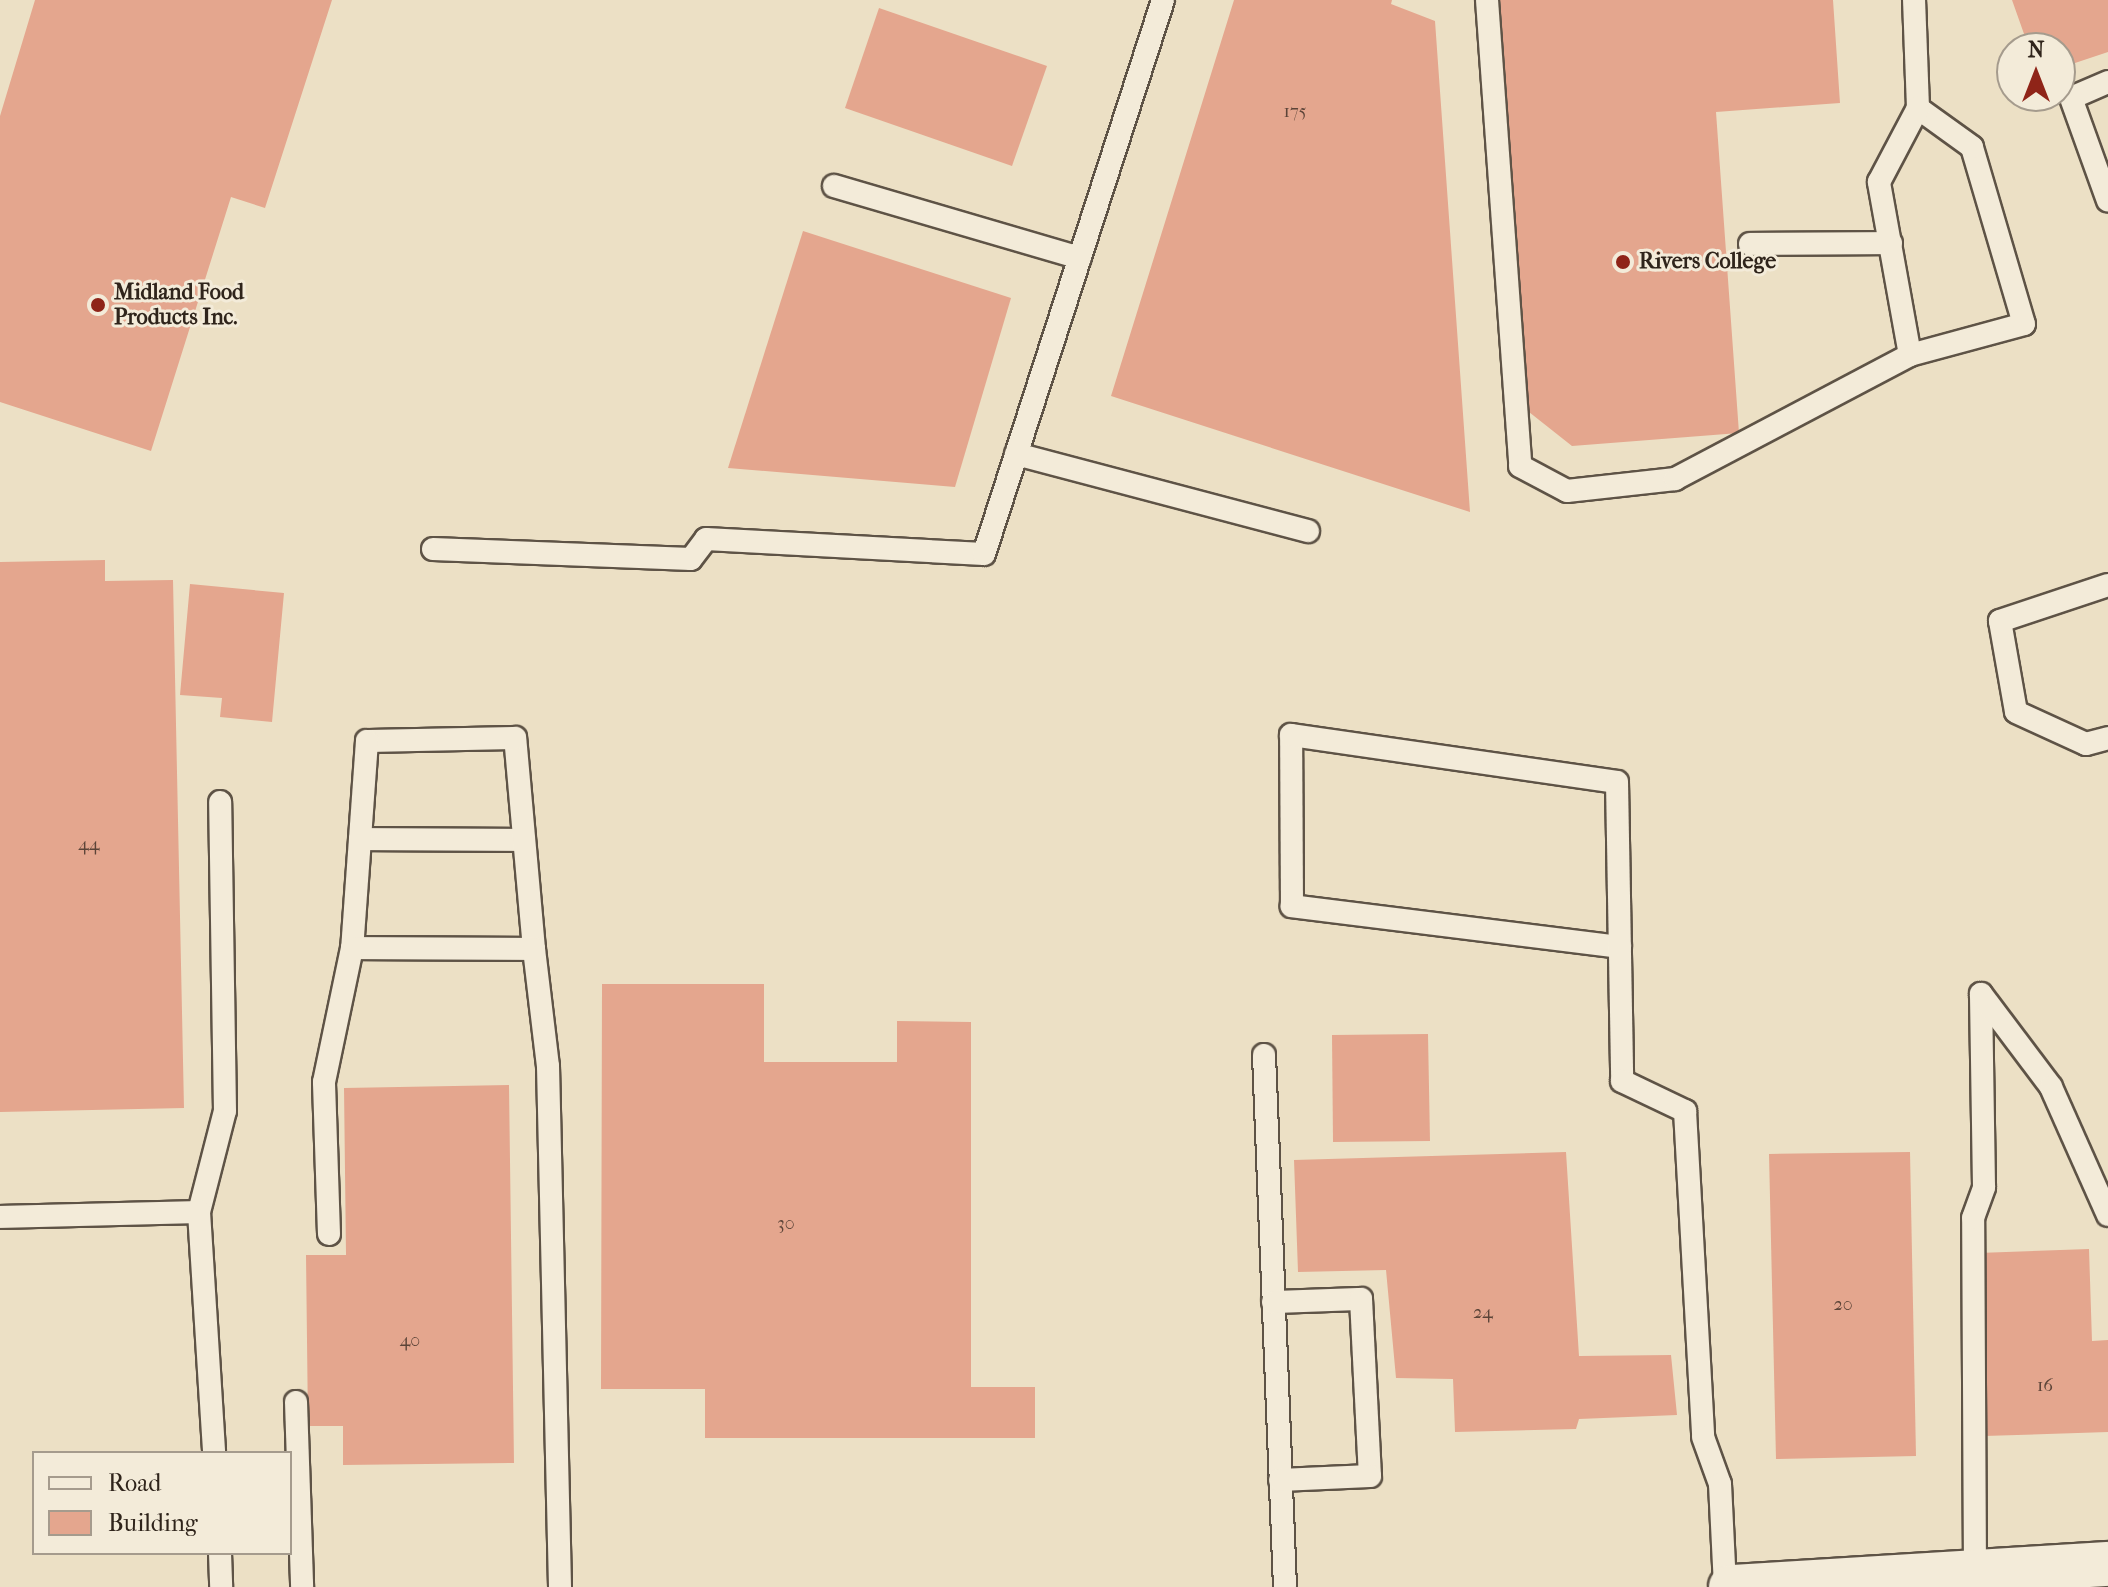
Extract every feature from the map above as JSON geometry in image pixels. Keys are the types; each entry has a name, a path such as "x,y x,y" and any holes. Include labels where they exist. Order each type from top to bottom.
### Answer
{"street":[{"path":"1728,1587 1952,1578 2108,1564"}],"lane":[{"path":"433,549 691,559 706,539 984,554 1163,0"},
{"path":"1487,0 1520,466 1567,491 1675,479 1910,355 2024,324 1972,147 1918,108"},
{"path":"1910,355 1879,182 1918,108 1914,0"},
{"path":"2108,82 2071,98 2108,201"},
{"path":"834,186 1080,258"},
{"path":"1750,244 1891,243"},
{"path":"1016,454 1308,531"},
{"path":"2108,585 2000,621 2016,712 2086,744 2108,738"},
{"path":"1620,947 1292,906 1291,735 1617,782 1620,947 1622,1081 1685,1111 1703,1437 1720,1484 1728,1587"},
{"path":"329,1234 324,1082 352,948 367,741 515,738 548,1066 560,1587"},
{"path":"214,1451 199,1212 225,1111 220,802"},
{"path":"360,839 524,840"},
{"path":"352,948 534,949"},
{"path":"1952,1578 1973,1218 1984,1187 1981,994 2051,1087 2108,1215"},
{"path":"1264,1055 1285,1587"},
{"path":"0,1217 199,1212"},
{"path":"1273,1302 1361,1299 1370,1476 1280,1480"},
{"path":"296,1402 302,1587"},
{"path":"220,1555 221,1587"}],"building":[{"name":"Midland Food Products Inc.","path":"35,0 332,0 265,208 231,197 151,451 0,402 0,116"},
{"path":"1234,0 1392,0 1391,4 1435,21 1470,512 1111,396"},
{"name":"Rivers College","path":"1500,0 1833,0 1840,103 1716,112 1739,433 1572,446 1529,412"},
{"path":"2012,0 2108,0 2108,52 2076,63 2076,32 2023,32"},
{"path":"879,8 1047,66 1012,166 845,108"},
{"path":"803,231 1011,298 955,487 728,468"},
{"path":"105,560 105,581 173,580 184,1108 0,1112 0,562"},
{"path":"190,584 284,593 272,722 220,717 222,698 180,695"},
{"path":"602,984 764,984 764,1062 897,1062 897,1021 971,1022 971,1387 1035,1387 1035,1438 705,1438 705,1389 601,1389"},
{"path":"1428,1034 1430,1141 1333,1142 1332,1035"},
{"path":"509,1085 514,1463 343,1465 343,1426 308,1426 306,1255 346,1255 344,1088"},
{"path":"1566,1152 1579,1356 1671,1355 1677,1415 1579,1419 1576,1429 1455,1432 1453,1379 1396,1378 1386,1270 1298,1272 1294,1160"},
{"path":"1910,1152 1916,1456 1776,1459 1769,1154"},
{"path":"2089,1249 2092,1341 2108,1340 2108,1432 1984,1436 1978,1253"}],"place":[{"name":"Rivers College","path":"1623,262"},
{"name":"Midland Food Products Inc.","path":"98,305"}]}
